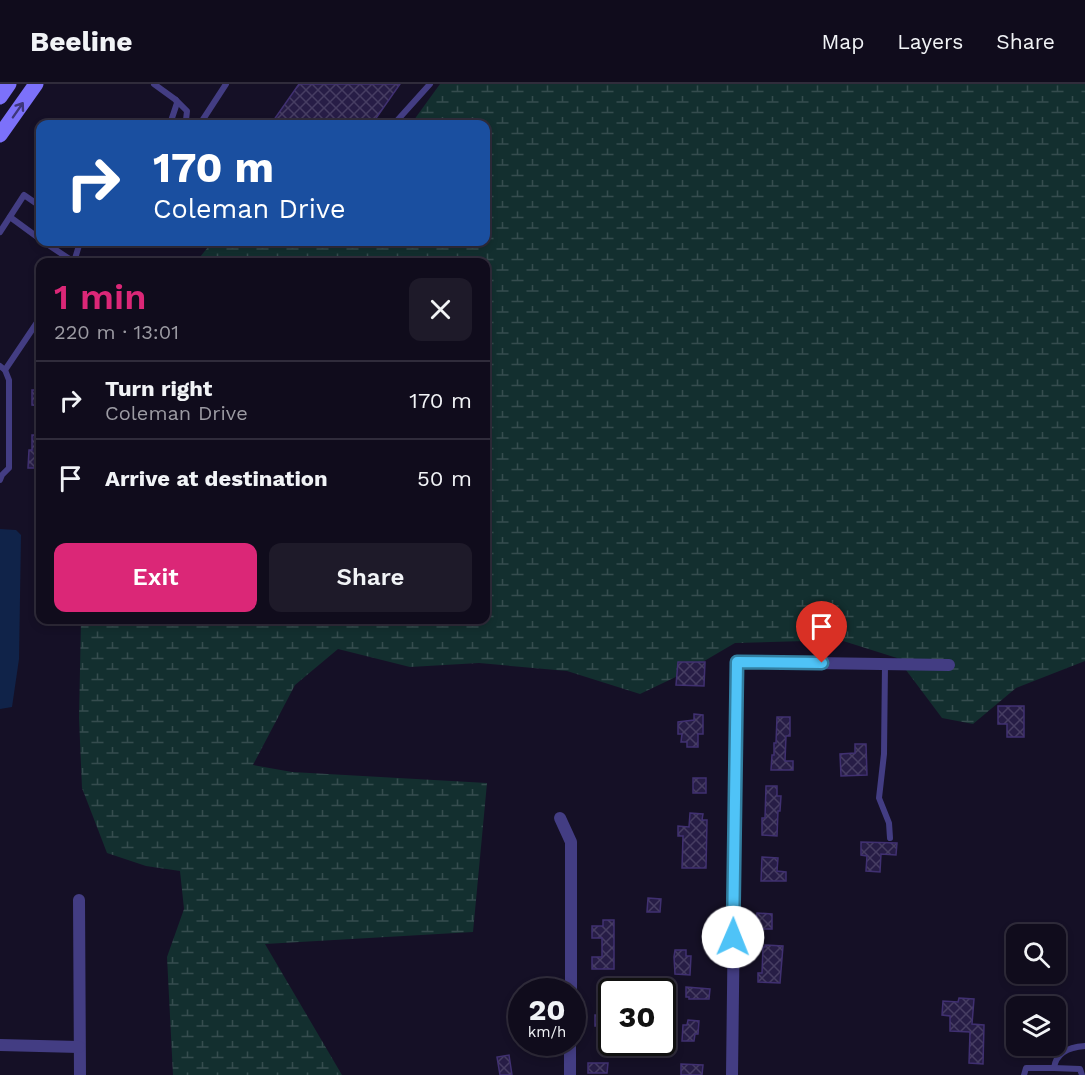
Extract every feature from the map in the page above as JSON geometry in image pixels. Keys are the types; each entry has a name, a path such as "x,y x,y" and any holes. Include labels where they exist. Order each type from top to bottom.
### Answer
{"main road":[{"path":"0,98 9,84"},
{"path":"0,135 36,84"}],"street":[{"path":"732,1075 737,662 949,665"},
{"path":"560,818 571,842 571,978"},
{"path":"79,900 80,1075"},
{"path":"0,1045 80,1047"},
{"path":"570,1056 570,1075"}],"lane":[{"path":"154,84 187,111 186,120"},
{"path":"203,120 226,84"},
{"path":"398,120 430,84"},
{"path":"171,120 176,100"},
{"path":"0,232 24,195 36,203"},
{"path":"10,217 36,236"},
{"path":"50,246 68,258"},
{"path":"0,480 9,468 9,380 3,368 36,323"},
{"path":"885,664 884,754 879,798 889,823 890,838"},
{"path":"1054,1068 1054,1064 1064,1052 1072,1047 1085,1046"},
{"path":"1024,1075 1026,1068 1080,1069 1082,1075"}],"green space":[{"path":"440,84 1085,84 1085,661 1016,688 973,724 942,718 897,658 840,640 735,643 682,674 640,694 567,671 479,663 410,667 338,649 295,685 253,765 292,772 487,783 473,932 265,944 342,1075 173,1075 167,957 184,909 180,871 146,866 107,853 82,788 79,718 81,624 490,624 490,258 199,258 209,246 490,246 490,120 414,120"}],"water":[{"path":"0,529 16,530 21,535 19,659 12,707 0,709"}],"building":[{"path":"299,84 400,84 375,120 274,120"},
{"path":"32,390 36,390 36,406 32,405"},
{"path":"32,435 36,435 36,468 28,468 29,450 32,450"},
{"path":"678,662 705,662 704,686 676,685"},
{"path":"998,706 1024,706 1024,737 1007,737 1007,724 998,724"},
{"path":"694,714 703,715 703,734 698,734 698,747 687,747 687,742 681,742 682,734 678,734 678,722 694,720"},
{"path":"777,717 790,717 790,736 786,736 785,761 793,761 793,770 771,770 774,743 776,743"},
{"path":"855,744 866,744 867,775 841,776 840,754 855,753"},
{"path":"693,778 706,778 706,793 693,793"},
{"path":"766,786 777,786 777,796 781,796 777,836 762,835"},
{"path":"690,813 703,814 702,820 707,820 706,868 682,868 683,836 678,836 678,826 689,827"},
{"path":"861,842 897,843 896,855 881,854 880,872 866,871 867,856 861,855"},
{"path":"762,857 778,858 777,871 786,872 786,881 761,881"},
{"path":"648,898 661,899 660,912 647,912"},
{"path":"757,913 772,914 772,929 759,929 759,925 756,925"},
{"path":"603,920 614,920 614,969 592,969 592,957 602,957 602,938 592,938 592,926 603,926"},
{"path":"765,945 783,946 780,983 758,982 758,973 762,973"},
{"path":"675,950 686,950 686,956 691,956 690,975 675,974"},
{"path":"686,987 710,989 709,999 689,999 686,997"},
{"path":"959,998 974,999 972,1024 984,1025 983,1064 969,1063 970,1032 950,1031 950,1016 942,1015 943,1001 958,1002"},
{"path":"595,1015 598,1015 598,1026 595,1026"},
{"path":"688,1020 699,1021 698,1034 695,1034 694,1041 682,1041 683,1025 687,1025"},
{"path":"509,1056 512,1075 500,1075 497,1057"},
{"path":"588,1063 608,1063 607,1073 588,1073"},
{"path":"681,1064 703,1065 702,1075 681,1075"}],"route":[{"path":"733,937 737,662 822,663"}]}
